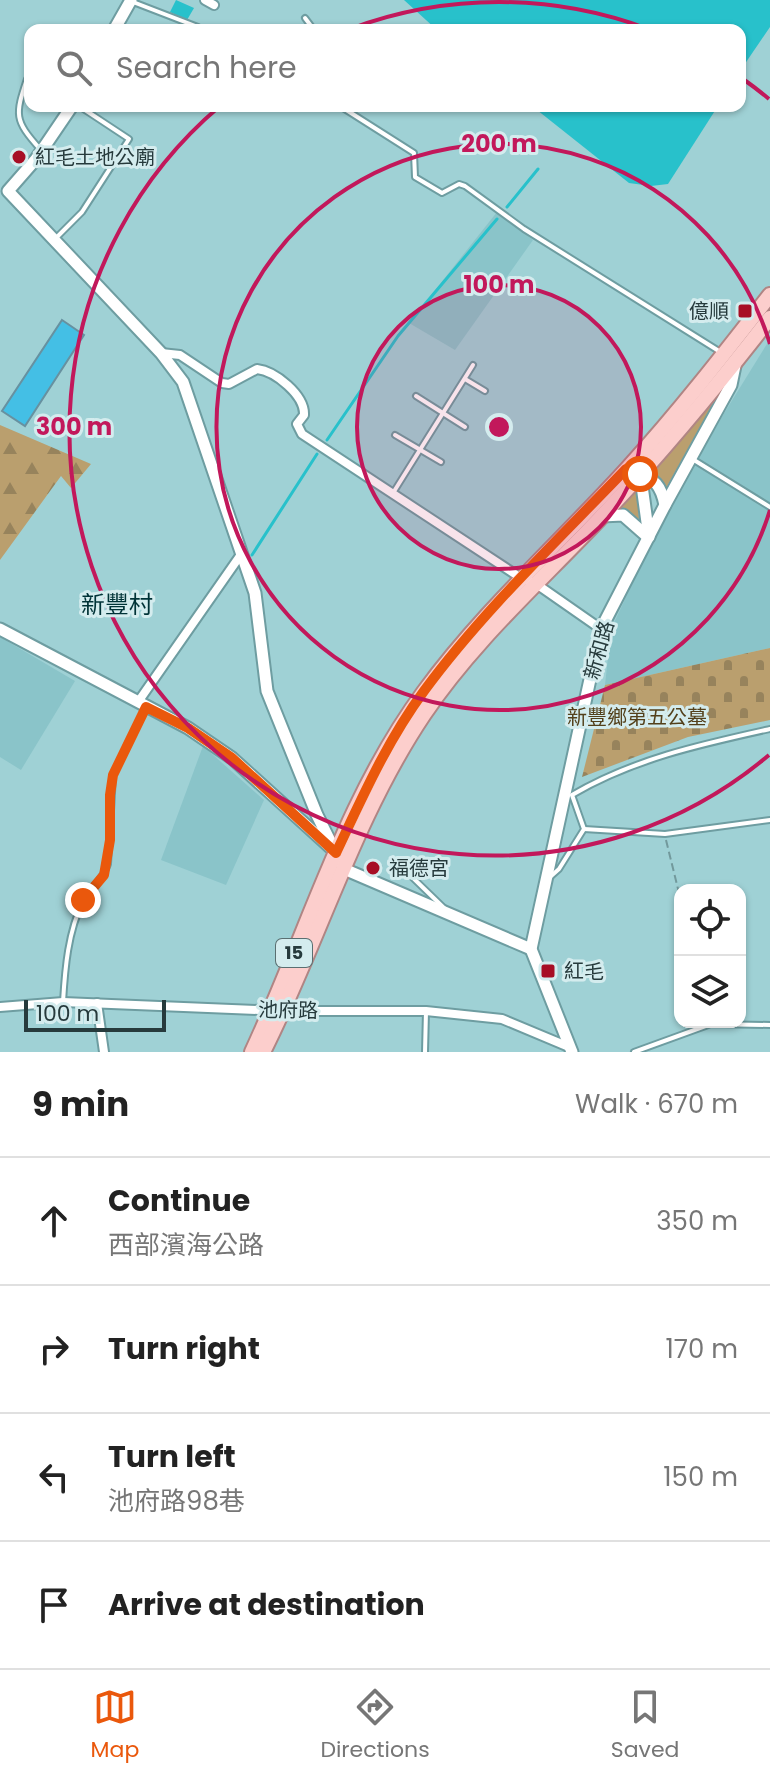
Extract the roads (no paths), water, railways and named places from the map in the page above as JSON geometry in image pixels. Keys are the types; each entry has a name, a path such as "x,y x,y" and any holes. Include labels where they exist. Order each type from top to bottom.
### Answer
{"main road":[{"name":"新和路","path":"730,358 770,295"},
{"name":"新和路","path":"730,358 770,318"},
{"name":"15","path":"263,1052 336,853 377,766 422,693 465,639 602,516 633,472 643,450 730,358"},
{"name":"15","path":"252,1052 276,1010 390,766 426,711 528,580 633,472 730,358"}],"street":[{"path":"117,24 131,0"},
{"path":"205,0 214,5"},
{"path":"68,112 42,151 4,193 54,240 161,353 183,382 255,593 267,691 317,815 344,869 531,949 570,1050"},
{"path":"161,353 180,355 222,383 229,384 257,369 271,373 302,402 304,415 297,424 299,432 601,629"},
{"name":"新和路","path":"531,949 567,796 601,629 731,385 730,358"},
{"path":"633,472 650,477 658,484 665,505"},
{"path":"633,472 649,537"},
{"path":"602,516 623,515 649,537"},
{"path":"142,704 243,553"},
{"path":"0,629 188,728 232,758 336,853"},
{"name":"池府路","path":"0,1007 63,1002 276,1010 426,1011 502,1019 570,1050"},
{"path":"97,1003 104,1052"}],"lane":[{"path":"131,0 191,24"},
{"path":"305,18 312,24"},
{"path":"24,88 17,108 22,130 42,151"},
{"path":"54,240 82,212 129,139 88,112"},
{"path":"349,112 414,153 415,177 442,193 459,184 465,186 524,229 730,358"},
{"path":"393,493 473,365"},
{"path":"465,379 485,391"},
{"path":"416,396 465,427"},
{"path":"395,435 441,462"},
{"path":"692,459 770,507"},
{"path":"63,1002 65,965 83,900 104,875 108,864 113,775 142,704"},
{"path":"584,829 567,796 604,778 692,746 770,729"},
{"path":"584,829 665,834 770,820"},
{"path":"545,881 559,869 584,829"},
{"path":"410,875 451,915"},
{"path":"425,1052 426,1011"},
{"path":"634,1052 711,1024 770,1025"}],"water":[{"path":"176,0 194,8 187,20 170,12"},
{"path":"404,0 770,0 770,27 746,62 746,24 430,24"},
{"path":"540,112 714,112 668,184 651,186 629,183"}],"waterway":[{"path":"507,207 538,169"},
{"path":"327,440 398,336 497,219"},
{"path":"252,555 317,454"}],"place":[{"name":"紅毛土地公廟","path":"19,157"},
{"name":"億順","path":"745,311"},
{"name":"福德宮","path":"373,868"},
{"name":"紅毛","path":"548,971"}],"district":[{"name":"新豐村","path":"117,605"}],"park label":[{"name":"新豐鄉第五公墓","path":"637,717"}]}
